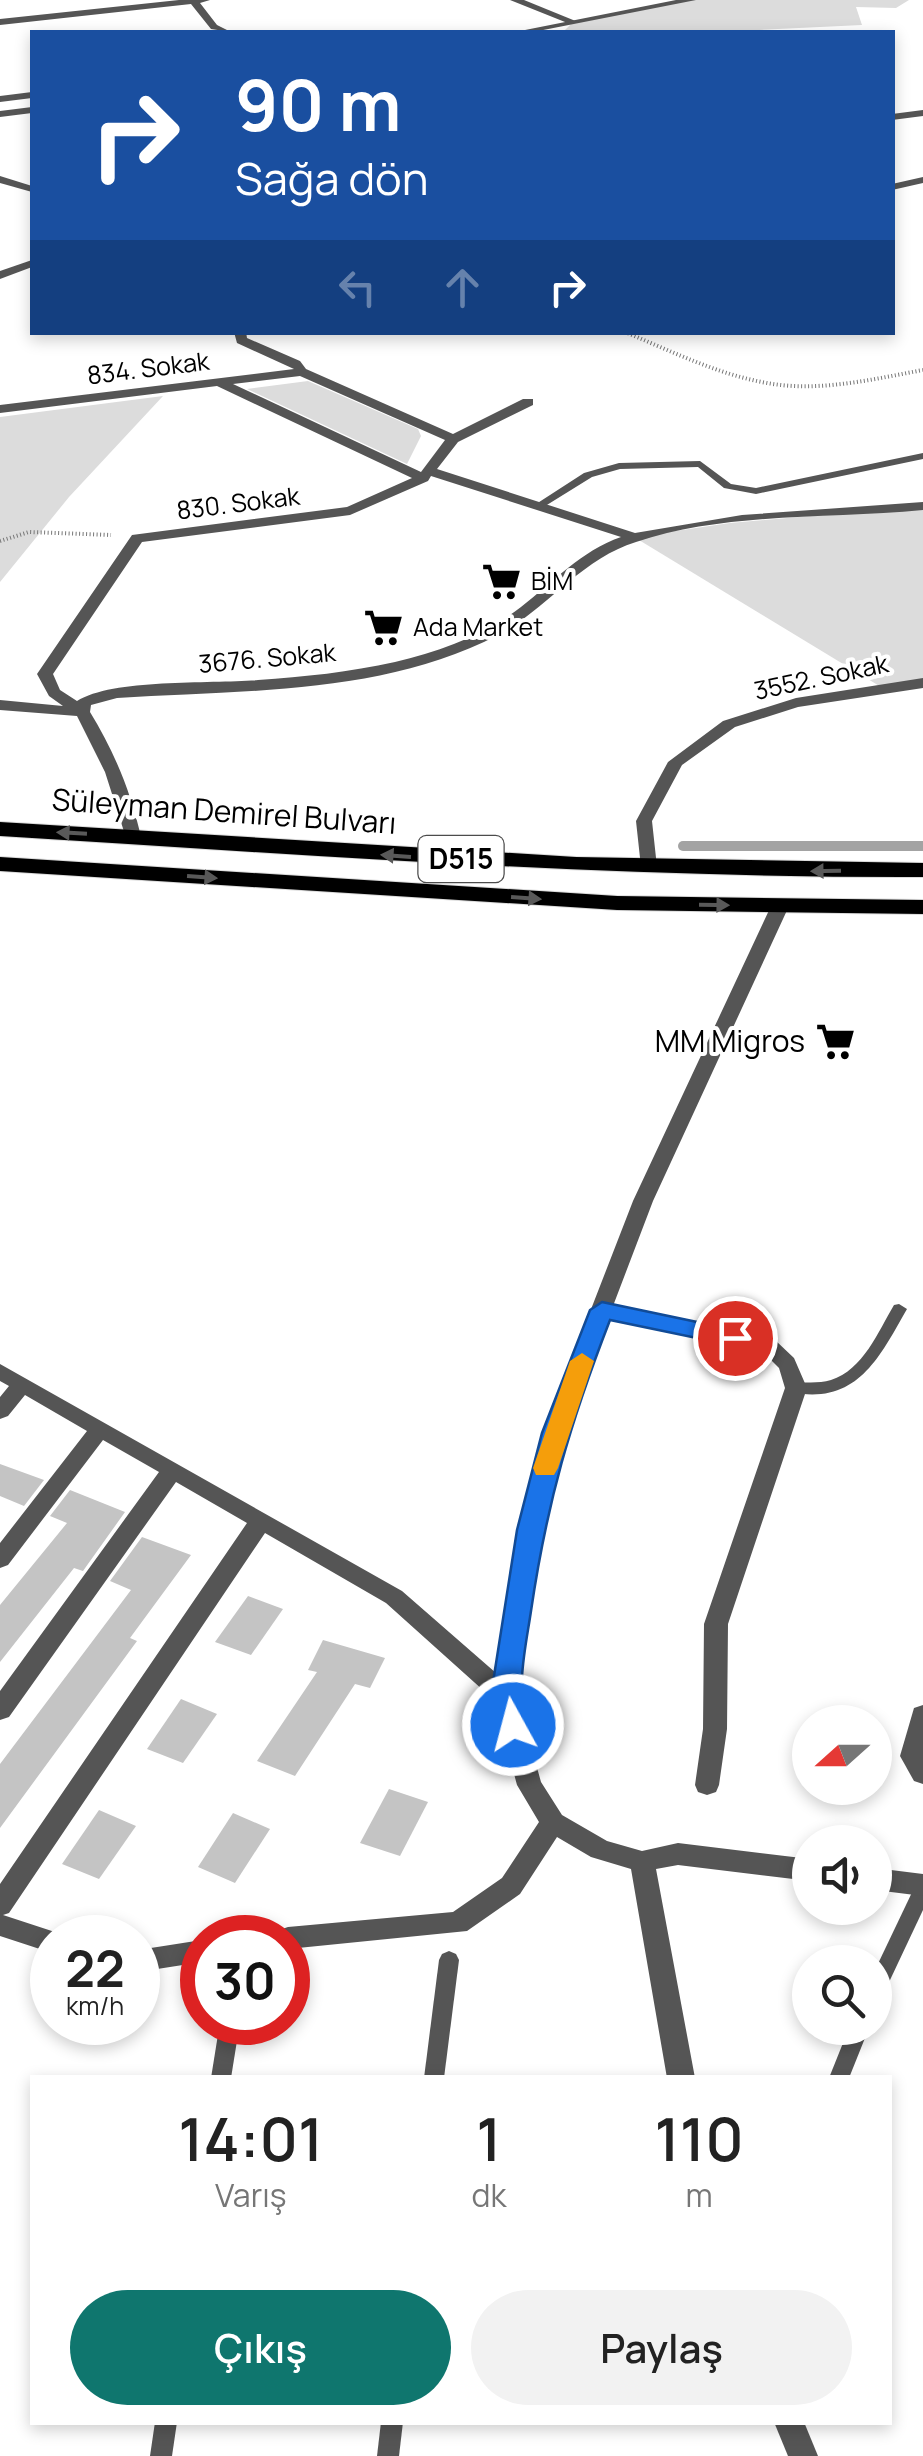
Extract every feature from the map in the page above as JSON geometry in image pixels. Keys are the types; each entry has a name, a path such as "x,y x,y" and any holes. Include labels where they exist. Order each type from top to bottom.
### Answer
{"highway":[{"name":"Süleyman Demirel Bulvarı","path":"0,829 408,857 648,868 764,872 923,870"},
{"name":"D515","path":"0,864 617,904 923,907"}],"street":[{"path":"194,0 216,30"},
{"path":"0,22 205,0"},
{"path":"514,0 573,22"},
{"path":"531,30 691,0"},
{"path":"0,99 30,95"},
{"path":"0,114 30,110"},
{"path":"895,117 923,113"},
{"path":"0,179 30,188"},
{"path":"895,186 923,180"},
{"path":"0,190 15,184"},
{"path":"0,275 30,264"},
{"path":"240,335 240,340 296,364 302,372 453,438"},
{"name":"834. Sokak","path":"0,409 302,372"},
{"path":"218,382 428,475 634,537"},
{"path":"428,475 453,438 528,402"},
{"name":"830. Sokak","path":"82,712 54,693 45,674 137,538 350,511 428,475"},
{"name":"3676. Sokak","path":"82,712 84,702 116,692 364,672 438,654 494,632 598,552 634,537 730,523 923,506"},
{"name":"3552. Sokak","path":"648,868 644,821 676,762 730,724 796,703 923,683"},
{"path":"0,705 82,712 103,745 127,807 133,837"},
{"path":"780,906 644,1201 549,1452 530,1530 505,1695 529,1785 552,1822 600,1850 642,1862 678,1854 792,1868"},
{"path":"602,1310 768,1345 786,1360 796,1388 716,1624 715,1729 706,1784"},
{"path":"0,1371 394,1597 505,1695"},
{"path":"0,1411 23,1384"},
{"path":"0,1558 100,1429"},
{"path":"0,1710 173,1470"},
{"path":"30,1931 1,1917 262,1521"},
{"path":"923,1715 912,1756 923,1774"},
{"path":"310,1936 458,1924 511,1886 552,1822"},
{"path":"642,1862 680,2075"},
{"path":"892,1882 923,1888"},
{"path":"790,2425 802,2456"}],"lane":[{"path":"538,506 588,475 619,466 700,464 728,486 756,491 923,456"},
{"path":"796,1388 832,1386 861,1373 898,1309"},
{"path":"892,1955 923,1888"},
{"path":"434,2075 449,1960"},
{"path":"221,2075 226,2045"},
{"path":"841,2075 853,2045"},
{"path":"161,2456 166,2425"},
{"path":"388,2456 392,2425"}],"path":[{"path":"633,335 683,356 779,385 865,381 923,370"},
{"path":"0,541 46,532 137,538"}],"shaded area":[{"path":"691,0 909,0 896,8 856,7 862,25 759,30 565,30 573,22"},
{"path":"308,381 418,429 421,436 407,464 247,389"},
{"path":"163,396 69,497 0,582 0,417"},
{"path":"923,506 923,683 881,687 634,537 730,523"}],"building":[{"path":"0,1464 44,1480 24,1506 0,1496"},
{"path":"70,1490 125,1512 83,1571 74,1568 0,1662 0,1605 67,1523 50,1516"},
{"path":"142,1537 191,1555 130,1638 137,1641 0,1828 0,1764 131,1590 110,1581"},
{"path":"248,1596 283,1609 251,1655 215,1642"},
{"path":"323,1640 385,1658 370,1688 355,1684 295,1776 257,1761 317,1672 308,1670"},
{"path":"181,1699 217,1714 183,1763 147,1749"},
{"path":"389,1789 428,1802 400,1856 360,1843"},
{"path":"99,1810 136,1826 99,1879 62,1864"},
{"path":"233,1813 270,1829 235,1883 198,1867"}],"waterway":[{"path":"683,846 923,846"}],"slow traffic":[{"path":"545,1468 582,1361"}],"place":[{"name":"BİM","path":"501,581"},
{"name":"Ada Market","path":"383,627"},
{"name":"MM Migros","path":"835,1042"}],"route":[{"path":"513,1725 505,1695 530,1530 554,1433 602,1310 735,1338"}]}
